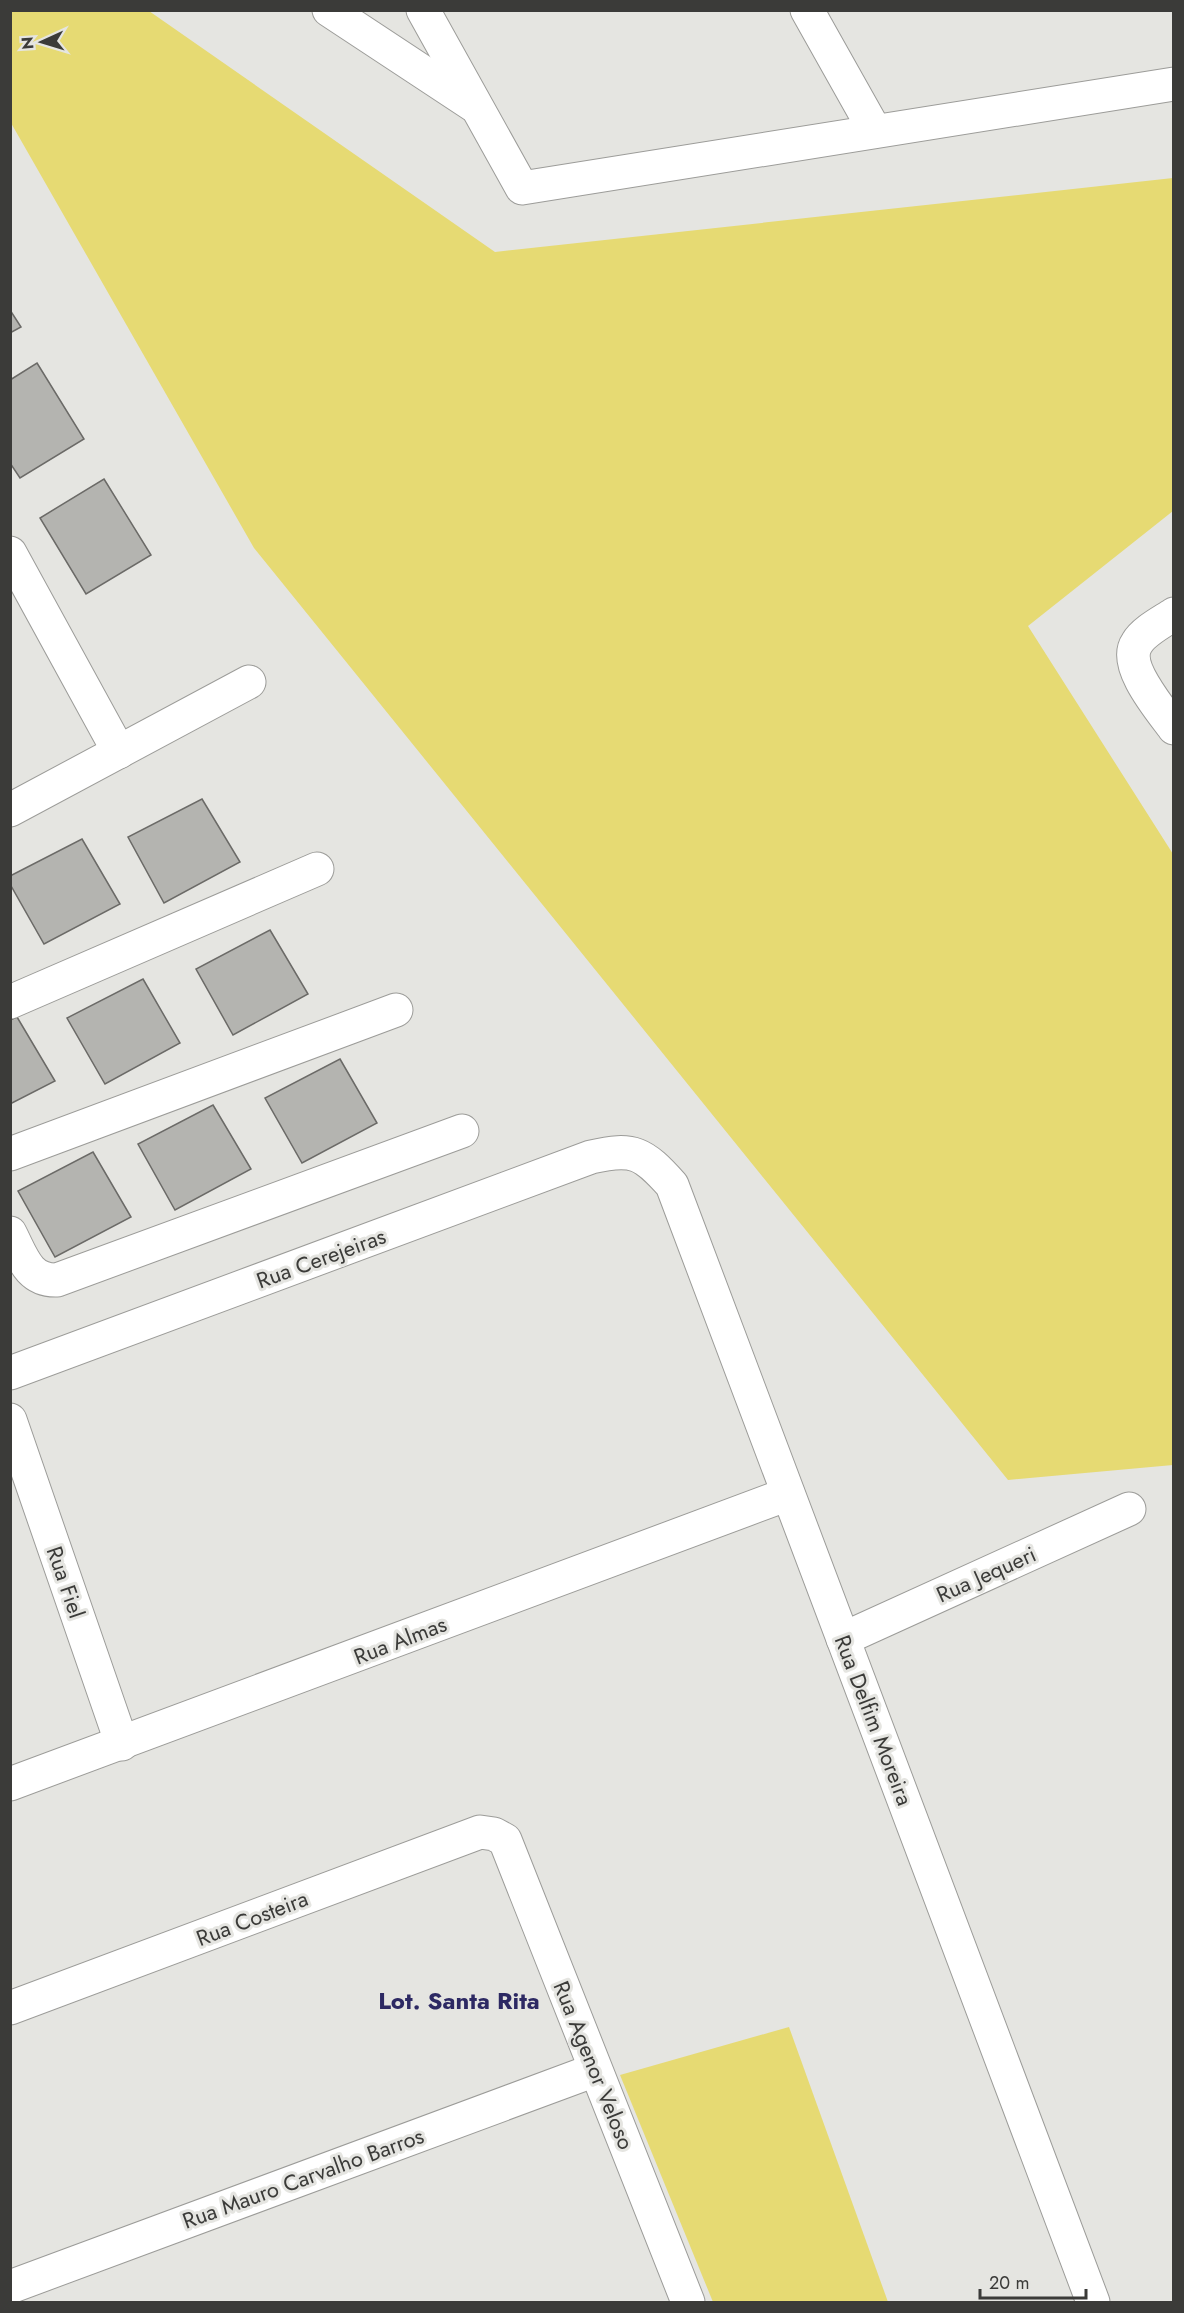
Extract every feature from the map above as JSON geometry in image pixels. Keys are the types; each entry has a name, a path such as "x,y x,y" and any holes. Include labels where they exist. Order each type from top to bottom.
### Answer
{"street":[{"path":"329,10 477,107"},
{"path":"423,10 522,188 1173,84"},
{"path":"807,10 875,131"},
{"path":"10,553 119,752"},
{"path":"1173,615 1136,643 1132,657 1137,675 1173,728"},
{"path":"10,810 249,682"},
{"path":"10,1002 317,869"},
{"path":"10,1154 396,1010"},
{"path":"10,1233 28,1270 46,1280 57,1280 462,1131"},
{"name":"Rua Cerejeiras","path":"10,1373 591,1157 612,1152 633,1152"},
{"name":"Rua Delfim Moreira","path":"633,1152 657,1168 672,1185 1093,2302"},
{"name":"Rua Fiel","path":"10,1420 122,1744"},
{"name":"Rua Almas","path":"10,1784 788,1494"},
{"name":"Rua Jequeri","path":"843,1639 1129,1509"},
{"name":"Rua Costeira","path":"10,2008 480,1832 494,1834"},
{"name":"Rua Agenor Veloso","path":"494,1834 505,1840 688,2302"},
{"name":"Rua Mauro Carvalho Barros","path":"10,2287 595,2070"}],"shaded area":[{"path":"10,11 149,11 495,252 1173,178 1173,511 1028,626 1173,854 1173,1465 1008,1480 254,548 11,123"},
{"path":"789,2027 888,2302 713,2302 620,2075"}],"building":[{"path":"10,310 21,327 10,333"},
{"path":"37,363 84,439 20,478 10,463 10,380"},
{"path":"104,479 151,555 86,594 40,518"},
{"path":"202,799 240,862 164,903 128,837"},
{"path":"82,839 120,904 44,944 10,884 10,876"},
{"path":"270,930 308,994 233,1035 196,969"},
{"path":"143,979 180,1043 105,1084 67,1018"},
{"path":"17,1017 55,1081 10,1104 10,1020"},
{"path":"340,1059 377,1123 302,1163 265,1098"},
{"path":"213,1105 251,1169 175,1210 138,1144"},
{"path":"93,1152 131,1217 55,1257 18,1191"}],"district":[{"name":"Lot. Santa Rita","path":"459,2001"}]}
